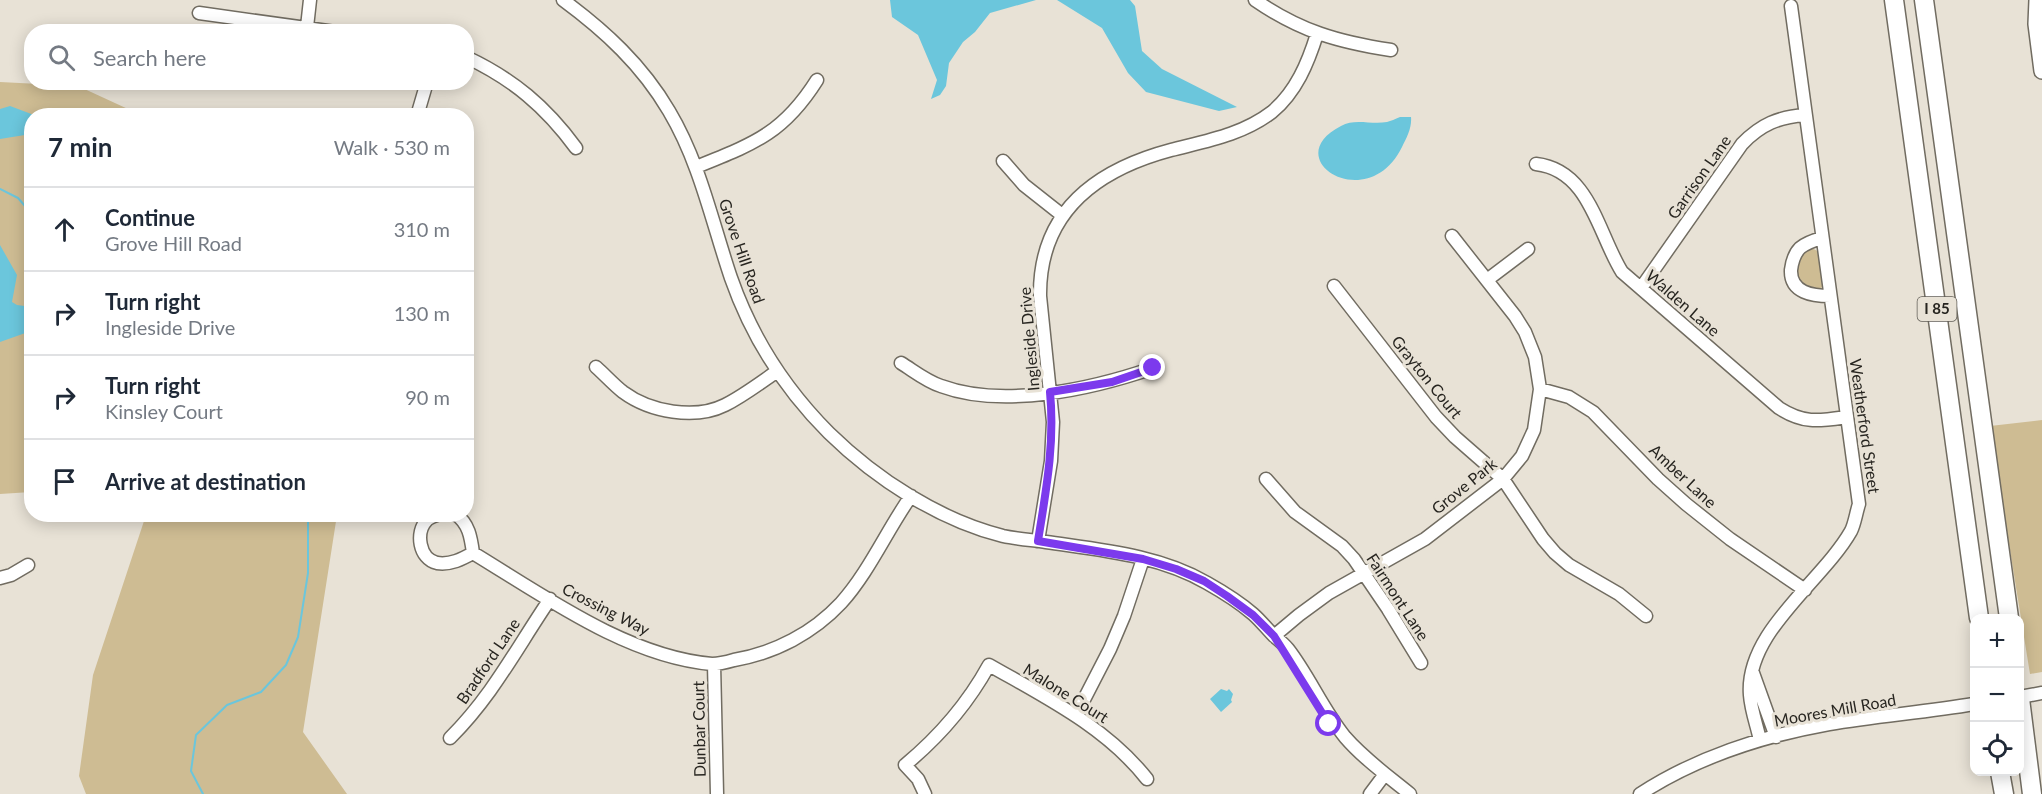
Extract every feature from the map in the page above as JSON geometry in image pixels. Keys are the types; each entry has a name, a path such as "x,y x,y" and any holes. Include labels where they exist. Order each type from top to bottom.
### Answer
{"highway":[{"name":"I 85","path":"1894,0 1978,614"},
{"name":"I 85","path":"1924,0 2007,614"},
{"path":"2022,722 2032,794"},
{"path":"2001,776 2004,794"}],"main road":[{"path":"2037,0 2036,24 2042,71"}],"street":[{"path":"307,24 310,0"},
{"name":"Grove Hill Road","path":"563,0 596,24 624,51 669,110 696,167 732,281 746,315 776,372 805,409 832,436 868,466 910,496 941,513 977,528 1004,536 1143,559 1204,581 1253,615 1287,646 1345,736 1400,794"},
{"path":"1255,0 1290,22 1317,34 1391,50"},
{"name":"Weatherford Street","path":"1760,740 1749,694 1756,653 1765,638 1852,529 1859,504 1791,6"},
{"path":"199,13 284,24"},
{"name":"Ingleside Drive","path":"1038,541 1051,461 1053,422 1040,296 1040,275 1043,257 1062,215 1092,186 1131,162 1240,131 1272,112 1297,83 1310,56 1317,34"},
{"path":"474,61 513,83 535,101 556,121 576,148"},
{"path":"696,167 744,148 776,129 790,117 817,80"},
{"path":"419,108 425,90"},
{"name":"Garrison Lane","path":"1641,288 1742,144 1774,120 1806,114"},
{"path":"1003,161 1024,185 1062,215"},
{"name":"Walden Lane","path":"1536,164 1558,170 1583,192 1614,260 1622,272 1779,408 1790,415 1814,422 1847,417"},
{"name":"Grove Park","path":"1274,636 1329,593 1425,539 1503,479 1522,456 1534,430 1540,389 1535,357 1525,332 1452,236"},
{"path":"1822,238 1802,247 1795,255 1791,275 1794,285 1803,292 1810,295 1830,296"},
{"path":"1487,280 1528,249"},
{"name":"Grayton Court","path":"1334,286 1436,417 1503,479 1555,553 1569,565 1619,594 1646,616"},
{"path":"901,363 930,382 957,392 986,397 1050,392 1112,382 1153,368"},
{"path":"596,367 624,393 651,405 678,412 696,412 724,405 776,372"},
{"name":"Amber Lane","path":"1540,389 1569,397 1593,412 1658,479 1686,504 1730,539 1805,590"},
{"name":"Fairmont Lane","path":"1266,479 1287,505 1342,546 1365,572 1421,663"},
{"name":"Crossing Way","path":"473,553 615,636 641,648 668,656 714,664 750,657 788,643 828,615 859,580 910,496"},
{"path":"426,522 420,534 420,543 428,558 436,562 453,562 473,553 464,522"},
{"path":"1076,715 1110,649 1143,559"},
{"path":"0,578 11,575 28,565"},
{"name":"Bradford Lane","path":"450,738 474,714 497,683 550,599"},
{"name":"Dunbar Court","path":"714,664 717,794"},
{"name":"Malone Court","path":"925,794 918,779 905,765 959,713 989,665 1076,715 1134,762 1147,779"},
{"path":"1753,671 1776,737"},
{"path":"2024,697 2042,693"},
{"name":"Moores Mill Road","path":"1640,794 1670,776 1712,756 1760,740 1832,724 1970,705"},
{"path":"1370,794 1383,776"},
{"name":"Grove Hill Road","path":"1383,776 1410,794"}],"shaded area":[{"path":"0,82 24,83 24,90 87,90 126,108 24,108 24,492 0,494"},
{"path":"1812,248 1819,252 1823,286 1818,291 1800,284 1796,268 1802,253"},
{"path":"2042,420 2042,672 2030,674 2024,637 2024,614 2020,614 1990,426"},
{"path":"144,522 336,522 303,732 347,794 86,794 79,776 93,675"}],"water":[{"path":"890,0 1036,0 990,13 975,32 963,42 949,63 946,86 940,95 931,99 937,80 918,35 892,17"},
{"path":"1057,0 1130,0 1135,6 1142,51 1162,69 1237,107 1219,111 1146,92 1128,73 1102,28"},
{"path":"10,106 24,111 24,135 0,139 0,109"},
{"path":"1400,117 1411,117 1410,129 1402,147 1387,168 1369,178 1351,180 1334,175 1323,166 1318,153 1324,139 1341,126 1352,122 1381,123"},
{"path":"0,245 17,275 12,302 24,306 24,333 0,342"},
{"path":"1221,689 1227,691 1229,689 1233,694 1232,702 1221,712 1210,699"}],"waterway":[{"path":"0,189 18,198 24,205"},
{"path":"203,794 191,771 196,735 227,705 261,692 286,665 298,637 308,573 308,522"}],"route":[{"path":"1153,368 1100,385 1050,392 1053,422 1051,461 1038,541 1143,559 1204,581 1253,615 1274,636 1329,724"}]}
